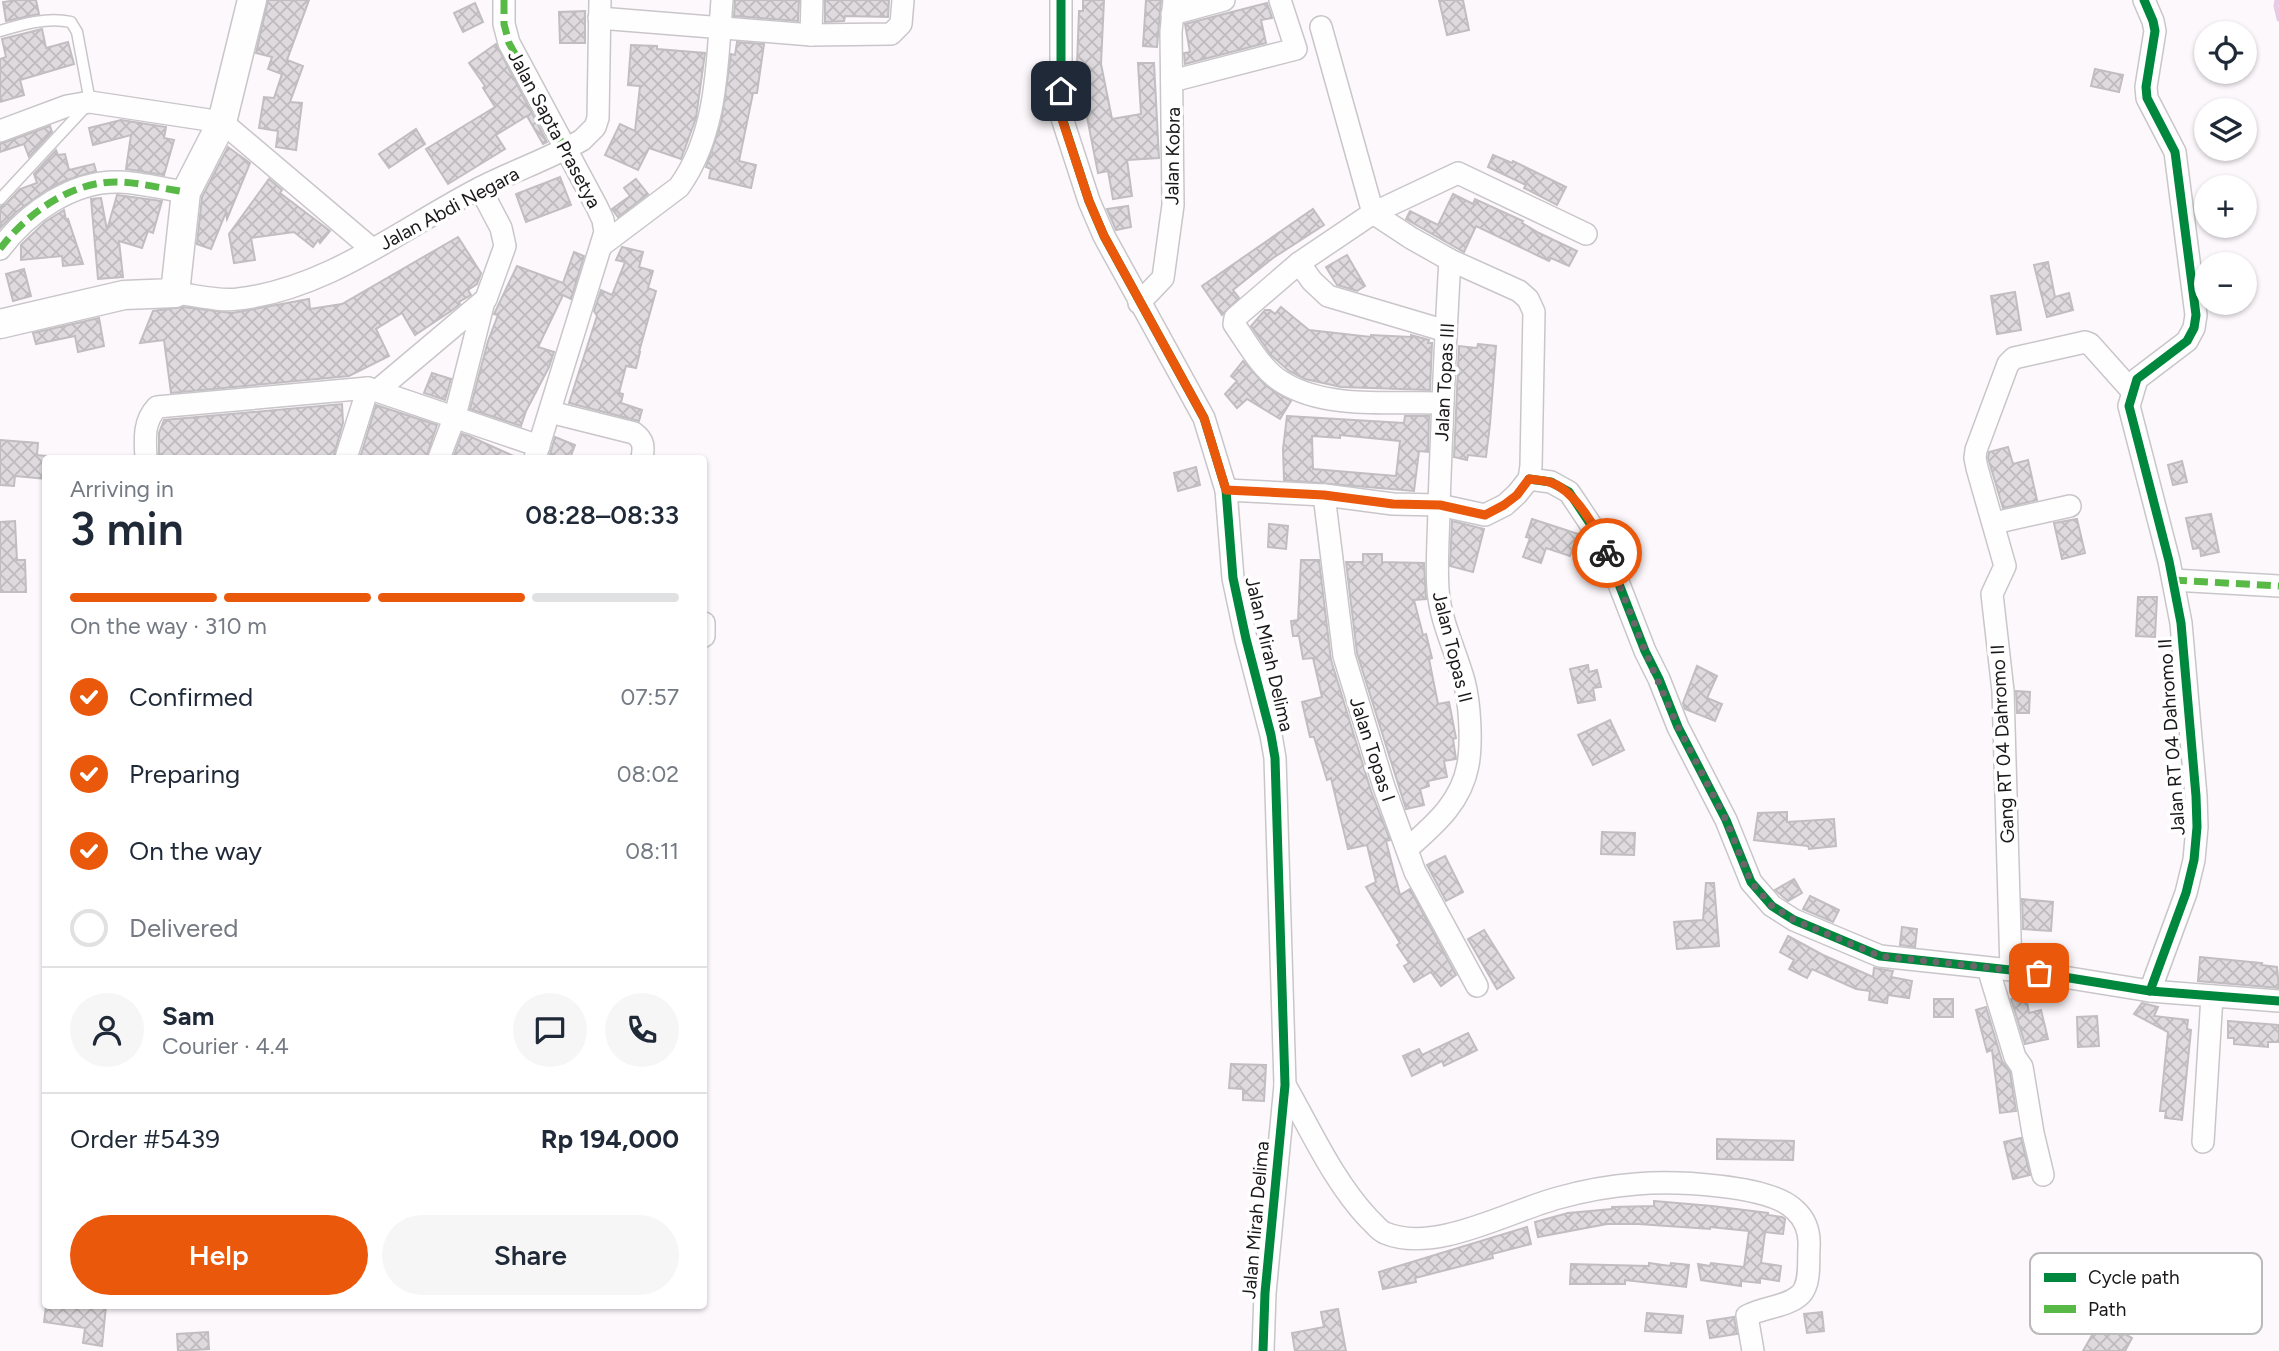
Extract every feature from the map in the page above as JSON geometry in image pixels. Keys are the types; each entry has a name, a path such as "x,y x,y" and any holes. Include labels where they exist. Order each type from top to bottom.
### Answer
{"street":[{"path":"0,324 124,295 175,293 186,192 222,122 251,0"},
{"name":"Jalan Sapta Prasetya","path":"503,0 504,24 509,43 601,215 605,232 537,452"},
{"path":"602,245 679,187 688,174 710,122 722,0"},
{"path":"811,35 813,0"},
{"path":"599,9 720,27 811,35 891,34 901,24 902,0"},
{"name":"Jalan Mirah Delima","path":"1062,0 1061,116 1089,201 1104,236 1204,418 1226,490 1233,578 1275,758 1285,1085 1265,1293 1264,1351"},
{"path":"1173,7 1224,0"},
{"path":"1172,81 1296,49 1280,0"},
{"path":"2132,391 2137,380 2187,341 2194,328 2196,316 2175,152 2147,98 2146,87 2155,32 2144,0"},
{"name":"Jalan Kobra","path":"1139,303 1163,278 1173,205 1173,7"},
{"name":"Jalan Abdi Negara","path":"175,293 236,300 272,293 333,271 480,188 565,150 589,135 598,118 599,9"},
{"path":"1226,490 1324,495 1393,504 1440,505 1485,515 1517,495 1530,472 1532,305 1519,291 1450,260 1373,213 1321,27"},
{"path":"0,131 67,106 90,102 222,122 372,249"},
{"path":"1441,403 1331,398 1282,382 1258,359 1234,324 1235,318 1299,263 1373,213 1458,173 1586,234"},
{"path":"0,249 30,218 59,197 79,188 119,182 186,192"},
{"path":"440,455 455,416 484,301 498,271 505,246 501,228 480,188"},
{"name":"Jalan Topas III","path":"1440,505 1441,403 1450,260"},
{"path":"1299,263 1312,281 1328,296 1446,331"},
{"path":"347,455 373,389 484,301"},
{"name":"Gang RT 04 Dahromo II","path":"2011,971 2003,691 1992,594 2005,566 1975,458 2008,364 2014,358 2085,342 2090,344 2132,391"},
{"path":"146,455 146,428 149,416 157,407 373,389 455,416 537,452"},
{"name":"Jalan RT 04 Dahromo II","path":"2132,391 2129,406 2131,422 2173,580 2181,623 2197,827 2194,860 2186,893 2150,991"},
{"path":"550,412 634,433 643,444 642,455"},
{"path":"1530,472 1569,492 1603,543 1678,727 1726,820 1751,882 1772,906 1794,920 1880,956 2150,991 2279,1001"},
{"name":"Jalan Topas I","path":"1324,495 1344,656 1384,787 1415,872 1477,986"},
{"name":"Jalan Topas II","path":"1407,849 1437,822 1455,801 1469,763 1468,704 1464,682 1438,594 1440,505"},
{"path":"1994,523 2070,506"},
{"path":"2173,580 2279,586"},
{"path":"1988,968 2015,1057 2022,1067 2043,1175"},
{"path":"2203,1142 2212,996"},
{"path":"1285,1085 1349,1198 1383,1233 1409,1238 1435,1238 1555,1199 1596,1189 1643,1183 1673,1182 1743,1190 1771,1196 1793,1208 1808,1230 1810,1241 1807,1281 1801,1293 1791,1300 1747,1316 1753,1351"}],"lane":[{"path":"0,31 30,22 71,22 78,32 90,102 0,199"}],"building":[{"path":"36,0 39,14 6,21 3,2"},
{"path":"268,0 309,0 287,60 303,66 290,102 302,103 296,150 276,147 278,131 259,128 264,97 274,98 282,74 268,69 272,57 256,53"},
{"path":"735,0 799,0 798,21 734,16"},
{"path":"825,0 889,0 888,17 845,16 844,21 825,22"},
{"path":"1083,0 1104,0 1101,64 1112,119 1141,114 1138,63 1154,63 1159,158 1127,160 1132,196 1113,199 1108,171 1098,173 1087,117 1084,117 1075,66 1079,11 1083,11"},
{"path":"1146,0 1161,0 1157,47 1143,46"},
{"path":"1439,0 1463,0 1469,30 1447,35"},
{"path":"475,3 483,22 463,32 454,13"},
{"path":"1267,3 1272,18 1261,20 1266,43 1185,64 1184,53 1190,52 1185,24"},
{"path":"585,11 585,43 560,43 559,12"},
{"path":"42,29 46,48 68,42 74,64 20,80 24,95 0,102 0,59 6,57 2,39"},
{"path":"737,42 764,44 757,93 753,93 739,161 756,165 751,188 709,178 711,169 706,167 721,123 731,54 735,55"},
{"path":"496,44 547,142 543,144 527,116 496,135 505,149 448,184 426,149 495,107 469,63"},
{"path":"631,45 705,53 696,118 681,159 649,148 638,170 605,155 620,124 635,131 640,86 628,85"},
{"path":"2095,69 2123,75 2119,92 2091,86"},
{"path":"121,120 166,127 164,138 174,140 164,175 126,169 131,135 93,145 89,128"},
{"path":"50,126 52,132 29,157 24,144 0,152 0,144"},
{"path":"416,129 425,144 389,168 379,154"},
{"path":"228,147 250,163 227,219 226,212 211,249 197,244 202,197"},
{"path":"56,150 58,155 65,154 69,170 94,164 96,171 46,190 0,228 0,207 20,189 37,183 34,174"},
{"path":"1493,155 1512,163 1513,161 1566,187 1557,205 1524,188 1526,185 1488,167"},
{"path":"560,177 571,205 526,222 516,194"},
{"path":"269,179 282,190 280,193 330,231 313,247 294,232 251,238 255,260 234,263 229,234"},
{"path":"636,179 648,194 618,217 612,209 630,196 624,188"},
{"path":"1453,194 1473,204 1475,199 1523,221 1522,223 1539,233 1577,251 1569,266 1551,258 1549,261 1476,226 1464,252 1406,219 1410,211 1438,225"},
{"path":"117,195 162,201 153,233 148,231 142,248 119,241 123,277 98,279 91,199 101,198 107,230"},
{"path":"1128,206 1131,227 1116,230 1107,209"},
{"path":"1313,209 1324,225 1273,258 1233,290 1239,298 1222,315 1202,286"},
{"path":"64,210 83,264 63,266 62,256 21,260 21,245 45,222"},
{"path":"458,237 481,273 477,284 468,290 471,295 415,335 402,313 376,329 389,356 349,376 171,393 164,340 140,343 153,311 183,307 232,313 309,299 310,309 342,304"},
{"path":"622,247 643,252 639,267 653,271 648,288 656,291 636,368 626,366 619,393 623,394 621,403 642,410 639,421 569,403 597,316 594,311 601,290 612,295 625,262 616,260"},
{"path":"574,252 584,256 571,299 563,295 538,347 554,352 521,426 470,409 488,341 498,315 494,314 517,266 563,283"},
{"path":"1347,255 1365,286 1357,291 1337,285 1326,267"},
{"path":"2048,262 2055,297 2069,293 2073,310 2047,317 2034,265"},
{"path":"24,269 31,296 13,301 6,274"},
{"path":"2015,292 2021,330 1997,334 1991,296"},
{"path":"1281,307 1309,330 1371,337 1411,335 1429,340 1428,343 1432,343 1430,390 1341,387 1305,379 1289,371 1271,355 1251,326 1265,310 1275,314"},
{"path":"99,318 104,346 78,352 75,336 36,344 33,333"},
{"path":"1478,344 1496,346 1490,424 1486,457 1468,455 1467,460 1454,457 1459,346 1477,348"},
{"path":"1243,361 1266,386 1291,401 1280,419 1247,399 1237,408 1225,394 1237,381 1231,376"},
{"path":"432,373 451,379 445,400 424,393"},
{"path":"342,404 343,423 334,455 159,455 159,433 164,420"},
{"path":"376,405 437,425 427,455 361,455"},
{"path":"1287,416 1404,423 1405,416 1429,416 1428,452 1419,451 1414,491 1284,480 1283,449","holes":["1340,435 1400,441 1396,476 1313,469 1312,436 1340,438"]},
{"path":"462,434 511,455 454,455"},
{"path":"555,437 575,445 571,455 550,455"},
{"path":"0,440 38,443 37,455 42,456 42,479 15,476 14,486 0,485"},
{"path":"2008,447 2013,464 2028,460 2037,500 2003,508 1988,458 1989,452"},
{"path":"2182,461 2187,482 2173,485 2168,465"},
{"path":"1196,467 1200,485 1178,491 1174,473"},
{"path":"2211,514 2219,552 2201,556 2200,548 2193,549 2186,518"},
{"path":"1532,519 1578,534 1570,556 1546,548 1541,563 1523,557 1530,538 1526,537"},
{"path":"2077,519 2085,553 2062,559 2054,523"},
{"path":"15,521 17,560 25,560 26,592 0,592 0,522"},
{"path":"1452,521 1484,529 1473,572 1450,566"},
{"path":"1269,524 1288,526 1286,549 1268,547"},
{"path":"1363,554 1382,554 1382,562 1424,563 1426,599 1414,600 1432,658 1429,659 1438,704 1449,702 1456,738 1453,739 1456,759 1444,761 1447,777 1428,781 1429,786 1420,789 1424,805 1406,809 1357,653 1346,562 1363,562"},
{"path":"1301,560 1319,560 1331,660 1371,791 1390,840 1386,841 1400,895 1410,889 1456,975 1441,986 1431,972 1414,982 1404,966 1409,963 1397,945 1400,943 1366,887 1376,882 1367,845 1348,849 1331,778 1327,780 1314,737 1310,737 1302,702 1322,697 1313,658 1303,659 1299,636 1293,636 1291,621 1298,620"},
{"path":"2138,597 2157,597 2155,637 2136,636"},
{"path":"1588,665 1589,672 1597,670 1601,687 1593,688 1595,700 1578,703 1570,669"},
{"path":"1697,666 1717,676 1707,698 1722,704 1715,721 1685,709 1683,703"},
{"path":"2016,691 2030,692 2029,713 2017,713"},
{"path":"1610,720 1624,750 1593,765 1578,735"},
{"path":"1787,812 1787,822 1834,819 1836,846 1809,849 1808,846 1754,840 1758,813"},
{"path":"1602,832 1635,833 1634,855 1601,854"},
{"path":"1445,856 1463,892 1446,901 1427,865"},
{"path":"1794,879 1802,893 1788,901 1775,890"},
{"path":"1706,883 1714,883 1719,946 1677,949 1674,922 1703,920"},
{"path":"1810,896 1839,910 1833,922 1803,909"},
{"path":"2022,899 2053,902 2051,931 2023,929"},
{"path":"1902,927 1917,929 1915,947 1900,945"},
{"path":"1484,930 1514,978 1497,989 1468,939"},
{"path":"1788,936 1873,977 1874,968 1893,971 1891,977 1912,981 1909,998 1888,995 1887,1003 1869,1000 1870,991 1856,989 1812,969 1807,978 1789,969 1794,960 1780,952"},
{"path":"2200,957 2277,967 2279,988 2198,981"},
{"path":"2026,996 2029,1013 2041,1010 2048,1039 2025,1044 2011,999"},
{"path":"1934,999 1953,999 1953,1017 1934,1017"},
{"path":"2142,1003 2158,1007 2154,1016 2188,1020 2187,1029 2191,1030 2182,1120 2165,1118 2166,1111 2160,1111 2168,1032 2134,1014"},
{"path":"1986,1007 2002,1061 2010,1072 2016,1111 2000,1113 1992,1050 1987,1052 1976,1010"},
{"path":"2097,1016 2099,1046 2078,1047 2077,1017"},
{"path":"2228,1021 2279,1025 2279,1042 2268,1042 2268,1047 2234,1044 2234,1038 2228,1038"},
{"path":"1468,1033 1477,1050 1444,1066 1442,1061 1412,1076 1403,1056 1419,1049 1422,1055"},
{"path":"1231,1064 1266,1065 1264,1101 1243,1100 1243,1089 1229,1088"},
{"path":"2021,1138 2030,1175 2013,1179 2004,1142"},
{"path":"1717,1139 1794,1141 1793,1160 1717,1159"},
{"path":"1654,1201 1768,1213 1782,1217 1785,1219 1783,1234 1765,1232 1761,1263 1781,1266 1779,1281 1760,1278 1760,1283 1741,1281 1741,1286 1701,1280 1698,1264 1744,1267 1749,1231 1607,1224 1538,1237 1535,1222 1568,1213 1612,1207 1654,1206"},
{"path":"1527,1227 1531,1244 1492,1254 1493,1258 1415,1278 1416,1282 1383,1289 1379,1272"},
{"path":"1649,1263 1689,1265 1686,1287 1625,1280 1625,1284 1570,1284 1571,1264 1649,1266"},
{"path":"46,1309 106,1309 102,1346 83,1343 85,1328 44,1322"},
{"path":"1338,1309 1346,1351 1295,1351 1292,1333 1324,1327 1321,1312"},
{"path":"1822,1312 1824,1331 1807,1333 1804,1314"},
{"path":"1647,1313 1683,1316 1681,1333 1645,1331"},
{"path":"1734,1317 1737,1334 1710,1338 1707,1321"},
{"path":"208,1332 209,1349 178,1351 177,1334"},
{"path":"2093,1334 2124,1334 2132,1338 2125,1351 2083,1351"}],"waterway":[{"path":"2277,0 2279,19"}],"marked path":[{"path":"504,0 504,24 509,43 546,109 565,150"},
{"path":"0,249 37,211 52,201 85,187 120,182 186,192"},
{"path":"2173,580 2279,586"}],"cycle path":[{"path":"1061,0 1061,115 1089,201 1104,236 1204,418 1226,490 1233,578 1275,758 1285,1085 1265,1293 1263,1351"},
{"path":"2144,0 2155,31 2146,87 2147,98 2175,152 2196,315 2194,328 2187,341 2137,379 2129,406 2169,561 2181,623 2196,796 2194,860 2186,893 2150,991"},
{"path":"1529,479 1551,482 1569,492 1603,543 1678,727 1726,820 1751,882 1772,906 1794,920 1880,956 2039,973 2150,991 2279,1001"}],"way so far":[{"path":"1607,553 1678,727 1726,820 1751,882 1772,906 1794,920 1880,956 2039,973"}],"route":[{"path":"1061,91 1061,116 1089,201 1139,303 1204,418 1226,490 1324,495 1393,504 1440,505 1485,515 1517,495 1529,479 1552,482 1569,492 1607,553"}]}
